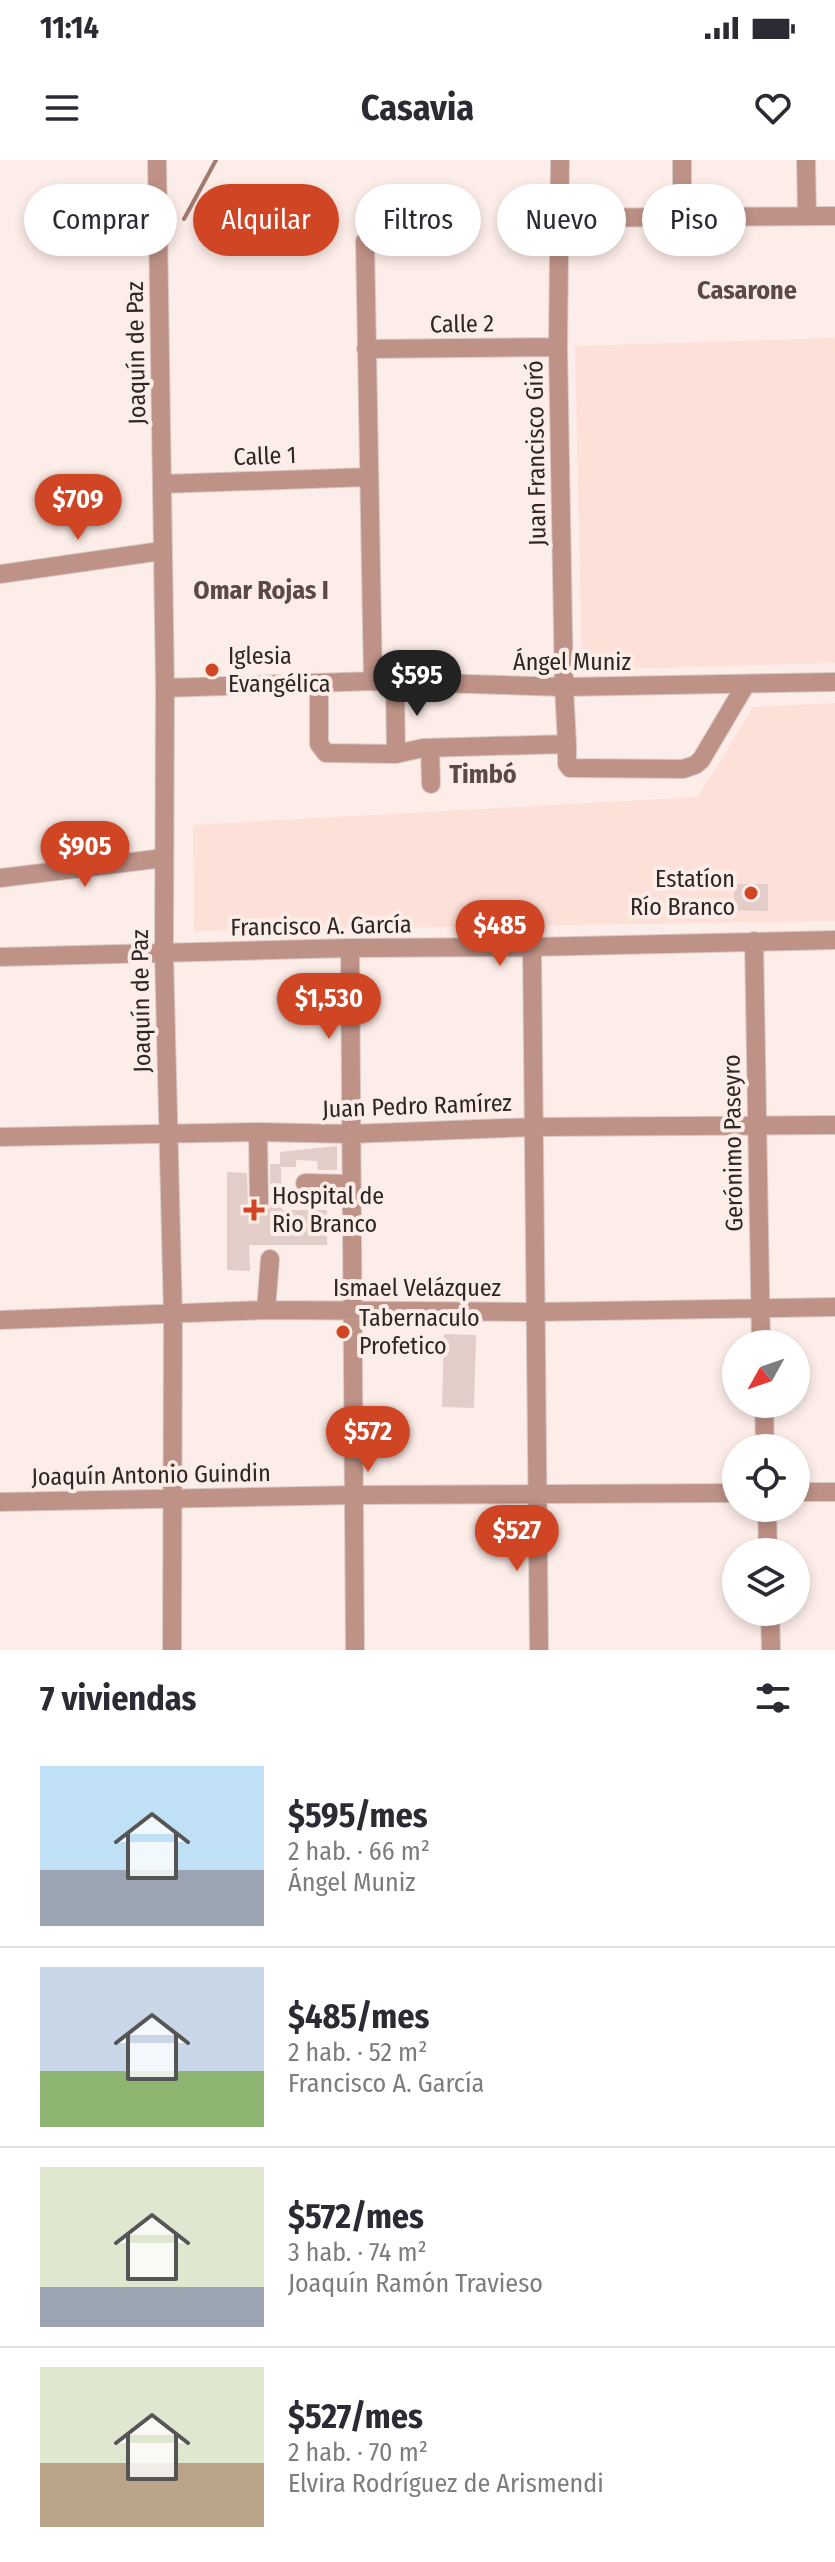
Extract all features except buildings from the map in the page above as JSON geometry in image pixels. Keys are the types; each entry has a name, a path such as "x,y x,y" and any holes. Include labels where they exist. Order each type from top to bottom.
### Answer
{"street":[{"name":"Joaquín de Paz","path":"157,160 165,688 164,954 173,1316 172,1650"},
{"name":"Juan Francisco Giró","path":"560,160 560,184"},
{"path":"682,160 682,184"},
{"path":"806,160 807,216"},
{"path":"746,217 835,216"},
{"path":"365,256 373,681"},
{"name":"Juan Francisco Giró","path":"559,256 567,744"},
{"name":"Calle 2","path":"366,349 558,347"},
{"name":"Calle 1","path":"162,484 369,477"},
{"path":"0,574 161,551"},
{"name":"Ángel Muniz","path":"165,688 373,681 564,687 835,682"},
{"path":"319,683 319,744 326,753 396,754 430,748 567,744 567,764 570,768 683,769 701,760 746,684"},
{"path":"395,683 396,754"},
{"path":"430,748 431,784"},
{"path":"0,878 164,858"},
{"name":"Francisco A. García","path":"0,957 835,940"},
{"name":"Gerónimo Paseyro","path":"754,941 761,1330"},
{"path":"532,947 539,1650"},
{"path":"350,948 355,1650"},
{"name":"Juan Pedro Ramírez","path":"0,1137 835,1125"},
{"path":"258,1132 259,1202"},
{"path":"305,1183 351,1184"},
{"path":"266,1310 270,1259"},
{"name":"Ismael Velázquez","path":"0,1320 173,1316 266,1310 535,1312 835,1307"},
{"path":"810,1492 835,1492"},
{"name":"Joaquín Antonio Guindin","path":"0,1502 353,1495 722,1493"},
{"path":"770,1626 771,1650"}],"shaded area":[{"path":"835,338 835,663 582,670 575,346"},
{"path":"835,703 835,921 194,931 193,825 698,797 753,707"}],"waterway":[{"path":"184,219 216,160"}],"place":[{"name":"Iglesia Evangélica","path":"212,670"},
{"name":"Estatíon Río Branco","path":"751,893"},
{"name":"Hospital de Rio Branco","path":"254,1210"},
{"name":"Tabernaculo Profetico","path":"343,1332"}],"district":[{"name":"Casarone","path":"747,290"},
{"name":"Omar Rojas I","path":"261,590"},
{"name":"Timbó","path":"483,774"}]}
